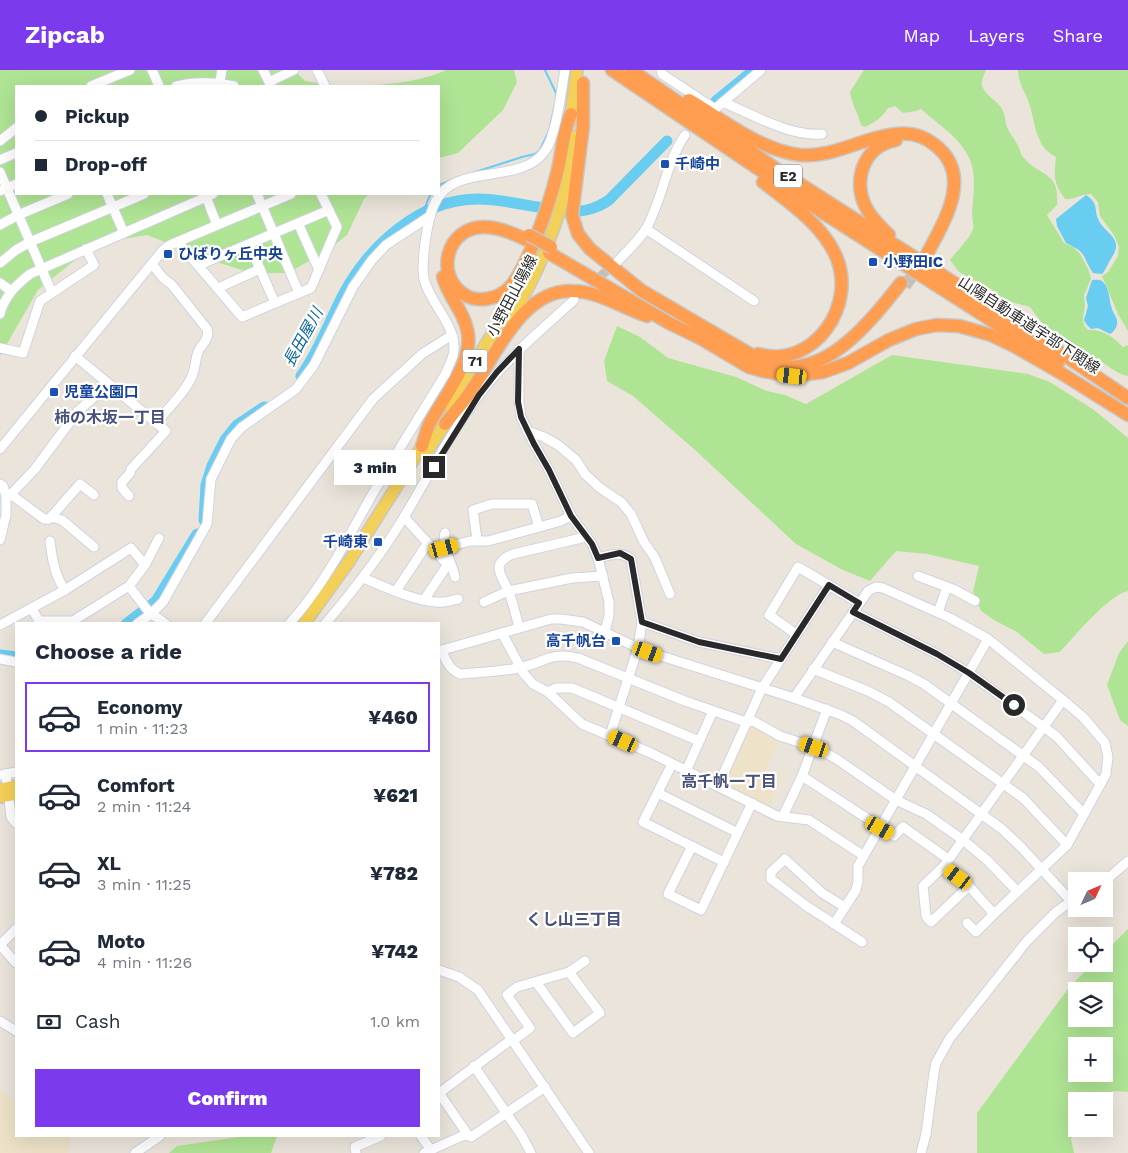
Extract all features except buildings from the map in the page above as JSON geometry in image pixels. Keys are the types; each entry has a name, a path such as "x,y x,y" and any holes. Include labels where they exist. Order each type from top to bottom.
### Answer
{"highway":[{"name":"山陽自動車道宇部下関線","path":"612,70 825,214 1036,348 1128,411"},
{"name":"山陽自動車道宇部下関線","path":"631,70 772,166 1012,320 1128,398"},
{"path":"641,70 742,132 780,151 800,155 817,155 841,150 897,133 915,135 932,142 949,161 954,178 954,192 950,209 924,253 947,201 948,173 945,164 940,158 925,145 912,140 891,141 876,149 863,165 860,191 865,206 886,232 947,279"},
{"path":"550,250 669,323 724,352 751,365 780,371 803,371 822,365 846,351 892,303 903,284 860,331 839,350 823,359 800,365 778,366 762,361 642,291 596,254 582,240 575,227 572,215 572,202 583,126 584,76"},
{"path":"528,238 495,228 482,227 466,232 455,240 449,250 446,264 455,286 465,294 480,299 492,298 503,293 512,284 526,259 551,195 566,127 571,114"},
{"path":"705,134 810,222 832,248 841,270 842,291 837,313 825,331 813,343 802,350 780,356 767,357 744,350"},
{"path":"422,446 428,428 466,358 468,330 444,280 440,266 443,248 455,231 469,223 501,223 632,295 681,313"},
{"path":"445,424 472,390 513,325 531,306 549,295 571,290 587,293 669,323"},
{"path":"724,352 748,367 764,371 792,376 814,374 848,363 889,340 916,329 937,325 959,326 991,335 1014,346 1128,415"}],"main road":[{"name":"小野田山陽線","path":"305,622 348,563 422,446 501,320 531,264 558,192 578,70"},
{"name":"小野田山陽線","path":"314,622 355,566 445,424 518,305 538,267 558,215 570,170 584,76"}],"street":[{"path":"93,85 130,70"},
{"path":"152,70 158,85"},
{"path":"180,85 194,82 220,85 222,70"},
{"path":"263,70 270,84 294,70"},
{"path":"317,70 324,85"},
{"path":"291,622 324,578 394,457 446,373 453,354 452,335 424,279 424,257 430,216 434,203 440,195 456,182 525,166 545,151 550,140 558,108 565,70"},
{"path":"661,70 662,74 715,109 761,70"},
{"path":"723,102 794,130 822,134"},
{"path":"0,141 15,129"},
{"path":"617,262 646,229 655,210 672,157 686,135"},
{"path":"0,160 15,153"},
{"path":"0,172 3,189 18,215 52,293"},
{"path":"3,189 15,184"},
{"path":"0,225 18,215 66,195"},
{"path":"107,195 124,234"},
{"path":"0,262 30,242 142,195"},
{"path":"0,314 11,291 21,281 41,268 124,234 208,195 218,225"},
{"path":"257,195 299,293"},
{"path":"0,449 164,250 178,242 289,195"},
{"path":"178,242 242,317 311,288 337,227 322,195"},
{"path":"199,265 329,210"},
{"path":"139,622 148,611 163,602 207,524 212,479 231,439 242,426 296,389 314,365 353,287 372,260 386,245 430,216"},
{"path":"298,223 319,270"},
{"path":"646,229 754,301"},
{"path":"249,244 275,303"},
{"path":"0,348 23,353 40,301 94,265 86,249"},
{"path":"152,264 163,278 172,285 207,329 208,333 206,342 199,350 195,369 188,384 157,422"},
{"path":"218,288 260,269"},
{"path":"0,283 11,291"},
{"path":"327,622 363,578 404,517 479,395 497,372 519,349 574,300"},
{"path":"206,622 373,399 422,354 452,335"},
{"path":"519,349 518,402 521,417 571,516 592,544 598,558 609,602 609,615 605,632"},
{"path":"75,356 166,431 131,469 122,482 122,488 130,496"},
{"path":"6,496 12,493 35,469 78,411 94,397 106,382"},
{"path":"527,431 544,437 558,445 576,460 585,474 621,502 631,514 644,542 655,558 670,594"},
{"path":"422,460 434,467"},
{"path":"0,484 3,486 6,496 6,516 0,540"},
{"path":"6,496 13,496 44,519 51,517 80,484 94,496"},
{"path":"477,540 474,510 492,504 532,504 539,527"},
{"path":"444,548 477,540 488,540 561,521 571,516"},
{"path":"51,517 62,520 94,547"},
{"path":"404,517 446,563 446,567 424,600"},
{"path":"445,533 444,548 455,577"},
{"path":"32,609 39,621 73,621 129,586 145,565 159,538"},
{"path":"519,628 499,566 508,556 586,538"},
{"path":"50,541 52,556 65,590"},
{"path":"396,591 427,544"},
{"path":"0,625 65,590 131,548 145,565"},
{"path":"598,558 620,553 631,559 642,622 638,648 610,735"},
{"path":"796,634 769,615 798,567 859,603"},
{"path":"484,602 508,591 572,578 603,576"},
{"path":"918,576 946,586 975,601"},
{"path":"363,578 424,600 441,602 458,599"},
{"path":"718,786 762,688 829,585"},
{"path":"129,586 148,611 163,622"},
{"path":"938,612 946,586"},
{"path":"794,698 859,603 868,591 876,587 883,588 938,612 988,639 1084,718 1105,742 1108,766 1106,774 1067,845 976,932 967,923"},
{"path":"853,612 937,654 969,673 1056,736 1100,784"},
{"path":"1017,891 988,860 926,814 896,800 835,758 814,747 780,736 752,721 746,722 713,711 567,655 559,655 519,668 460,674 454,671 440,650 561,618 582,622 638,648 827,709 853,721 982,814 1021,847 1068,893"},
{"path":"642,622 699,642 781,659"},
{"path":"502,633 519,668 533,684 548,692 582,724 672,764 777,816 809,820 864,856"},
{"path":"834,924 856,890 858,866 988,639"},
{"path":"832,642 909,676 951,704 1039,767 1084,814"},
{"path":"0,659 15,662"},
{"path":"813,669 868,691 889,702 1023,798 1067,845"},
{"path":"548,692 556,688 572,688 699,741"},
{"path":"968,886 931,922 926,916 923,886 946,863 1063,700"},
{"path":"783,816 814,747 827,709"},
{"path":"686,771 713,711"},
{"path":"672,764 643,822 724,862"},
{"path":"3,774 8,792 11,817 15,822"},
{"path":"802,776 894,836 904,827 946,863 994,914"},
{"path":"658,793 738,833"},
{"path":"692,846 668,894 700,910 752,803"},
{"path":"845,907 822,893 785,859 771,872 770,879 805,905 862,942"},
{"path":"1113,874 1128,861"},
{"path":"921,1153 926,1134 934,1074 942,1052 950,1038 1027,941 1056,912 1068,903"},
{"path":"15,930 0,945 15,962"},
{"path":"440,1092 474,1066 530,1028 507,995 516,987 569,972 585,961"},
{"path":"440,970 459,977 478,990 590,1153"},
{"path":"536,982 573,1033 600,1014 569,972"},
{"path":"0,1021 15,1031"},
{"path":"474,1066 531,1153"},
{"path":"421,1137 428,1151 468,1135 471,1137 545,1087"},
{"path":"440,1094 468,1135"},
{"path":"356,1153 355,1147 380,1137"},
{"path":"135,1153 149,1139"}],"shaded area":[{"path":"751,723 779,738 766,770 782,778 769,808 723,784"},
{"path":"0,1089 13,1100 15,1137 71,1138 68,1153 0,1153"}],"green space":[{"path":"0,70 294,70 305,81 327,85 15,85 15,195 368,195 364,199 347,235 328,250 288,273 251,273 147,235 117,240 90,248 38,290 0,356"},
{"path":"446,70 514,70 517,82 503,110 458,153 440,158 440,85 366,85 410,81"},
{"path":"864,70 986,70 982,81 983,89 1002,109 1007,127 1023,156 1030,164 1047,175 1055,186 1057,205 1047,215 1064,243 1073,247 1081,255 1089,271 1091,279 1084,295 1084,325 1088,330 1107,334 1123,347 1128,345 1128,376 1065,344 1045,326 1030,307 1007,301 991,289 959,272 950,260 966,241 973,229 974,176 967,154 958,141 921,109 903,113 895,106 888,108 881,117 865,127 861,125 850,92"},
{"path":"1018,70 1128,70 1128,331 1118,314 1102,276 1108,272 1118,256 1119,247 1114,235 1100,216 1098,202 1091,194 1065,199 1058,188 1055,179 1056,157 1046,150 1039,140 1029,103 1019,79"},
{"path":"617,326 640,337 668,358 736,377 767,391 785,395 806,404 892,355 1028,374 1050,382 1094,410 1128,438 1128,591 1120,594 1101,608 1060,652 1044,654 1017,632 981,611 973,592 979,566 927,554 896,551 870,581 841,569 796,544 694,449 633,396 607,381 604,361"},
{"path":"1128,641 1128,726 1120,720 1107,685 1119,653"},
{"path":"1128,929 1128,1092 1068,1092 1068,1137 1072,1137 1074,1153 977,1153 977,1113 1068,989 1068,1027 1113,1027 1113,982 1074,982 1085,972 1113,972 1113,944"},
{"path":"238,1137 277,1137 271,1153 169,1153 177,1146"}],"water":[{"path":"1086,195 1095,204 1099,221 1112,236 1116,244 1115,251 1102,274 1093,273 1084,255 1066,243 1057,226 1056,219"},
{"path":"1092,280 1102,281 1105,285 1112,310 1117,319 1116,328 1110,334 1098,328 1091,329 1084,320 1088,306 1086,298"}],"waterway":[{"path":"469,174 535,154 540,150 549,131 556,100 556,93 545,70"},
{"name":"長田屋川","path":"716,101 754,70"},
{"name":"長田屋川","path":"563,212 588,210 609,200 667,141"},
{"path":"440,185 462,176"},
{"path":"422,213 431,195"},
{"name":"長田屋川","path":"301,376 313,357 343,295 354,277 367,259 398,229 417,216 436,207 457,201 485,199 538,207"},
{"name":"長田屋川","path":"204,520 206,485 212,466 225,440 237,425 264,407"},
{"name":"長田屋川","path":"129,622 156,601 197,534"},
{"name":"長田屋川","path":"0,655 15,657"}],"tunnel":[{"path":"580,295 615,263"},
{"path":"905,286 921,263"}],"place":[{"name":"千崎中","path":"665,164"},
{"name":"ひばりヶ丘中央","path":"168,254"},
{"name":"小野田IC","path":"873,262"},
{"name":"児童公園口","path":"54,392"},
{"name":"千崎東","path":"378,542"},
{"name":"高千帆台","path":"616,641"}],"district":[{"name":"柿の木坂一丁目","path":"110,417"},
{"name":"高千帆一丁目","path":"729,781"},
{"name":"くし山三丁目","path":"574,919"}],"route":[{"path":"434,467 455,430 479,395 497,372 519,349 518,402 521,417 527,431 549,470 571,516 592,544 598,558 620,553 631,559 642,622 699,642 781,659 829,585 859,603 853,612 937,654 969,673 1014,705"}]}
